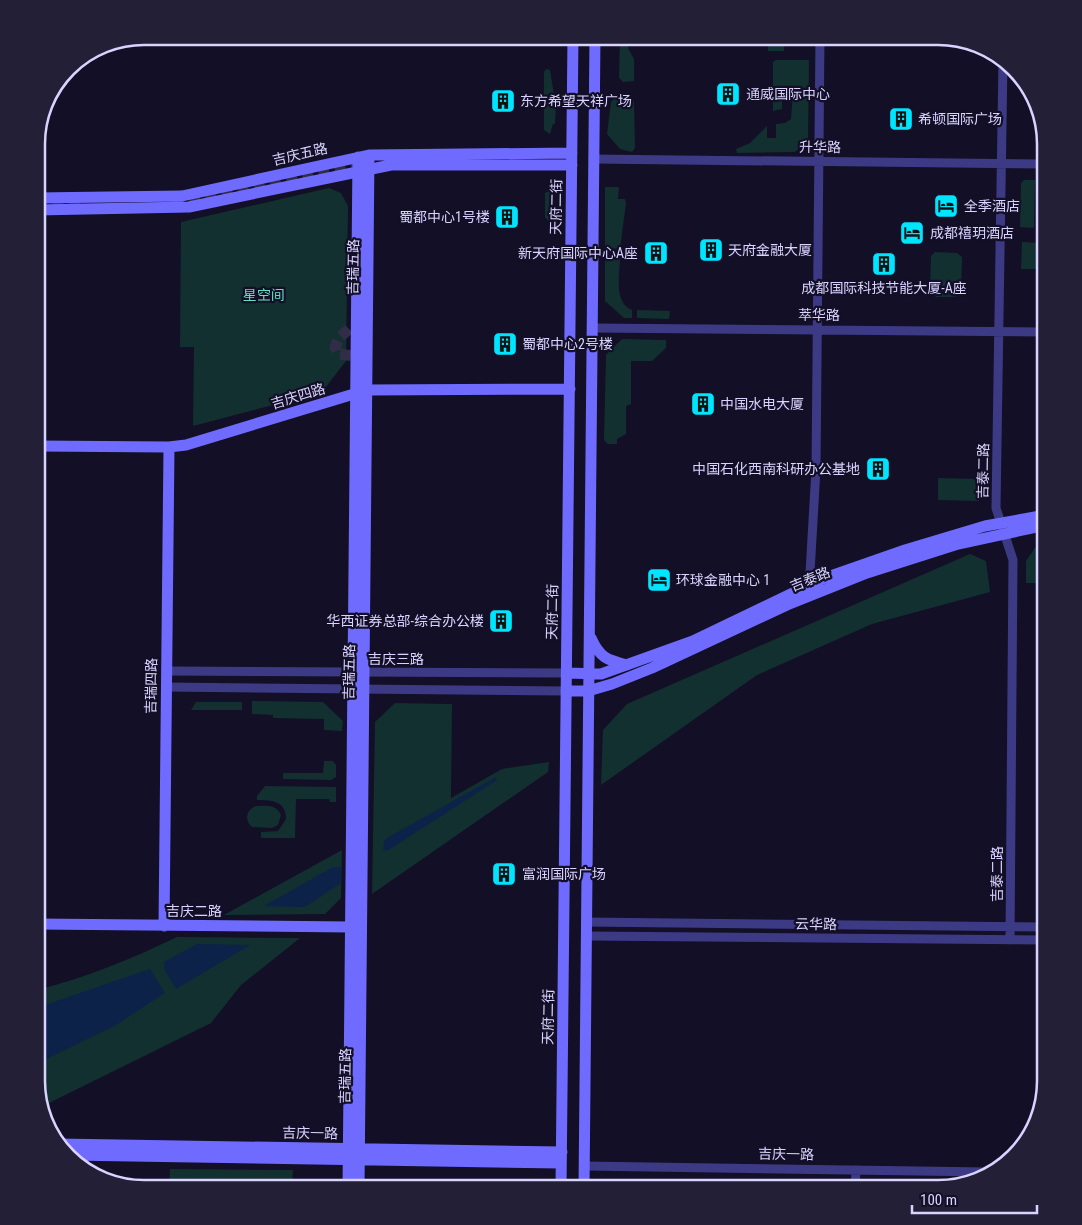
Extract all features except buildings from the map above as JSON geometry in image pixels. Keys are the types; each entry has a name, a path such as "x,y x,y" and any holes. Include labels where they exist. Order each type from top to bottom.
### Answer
{"street":[{"name":"天府二街","path":"561,1180 573,45"},
{"path":"584,1180 594,45"},
{"path":"809,590 816,469 819,329 820,45"},
{"name":"吉泰二路","path":"1003,70 996,508 1012,560 1010,940"},
{"name":"吉庆五路","path":"45,198 182,196 364,156 572,153"},
{"name":"吉瑞五路","path":"358,1180 354,1154 351,928 367,390 369,169 364,156"},
{"name":"吉瑞五路","path":"359,672 356,394 353,329 358,172 364,156"},
{"name":"升华路","path":"593,159 1037,164"},
{"name":"吉庆五路","path":"45,210 189,207 391,165 572,166"},
{"name":"萃华路","path":"592,328 1037,332"},
{"name":"吉庆四路","path":"45,446 169,447 186,445 367,390 570,389"},
{"name":"吉瑞四路","path":"164,926 169,447"},
{"name":"吉泰路","path":"566,673 601,674 693,641 905,550 1003,529 1037,518"},
{"name":"吉泰路","path":"1003,529 1037,526"},
{"name":"吉泰路","path":"566,691 588,691 652,668 809,590"},
{"path":"589,618 590,635 596,650 608,660 627,665"},
{"name":"吉庆三路","path":"166,671 566,673"},
{"path":"166,687 566,691"},
{"name":"吉瑞五路","path":"350,1180 354,1154 358,690"},
{"name":"云华路","path":"586,922 1037,927"},
{"name":"吉庆二路","path":"45,924 351,928"},
{"name":"云华路","path":"586,936 1037,940"},
{"name":"吉庆一路","path":"68,1144 354,1154"},
{"name":"吉庆一路","path":"78,1155 354,1154 562,1157"},
{"name":"吉庆一路","path":"584,1166 978,1172"},
{"path":"855,1180 856,1170"}],"green space":[{"path":"620,45 629,45 628,48 634,59 634,81 623,82 619,78"},
{"path":"768,45 784,45 784,51 768,51"},
{"path":"776,60 809,60 808,140 795,152 737,153 736,149 750,143 767,126 767,138 776,138 776,124 785,123 791,119 793,92 782,92 782,109 773,111 773,62"},
{"path":"546,69 550,70 556,107 555,124 553,124 550,134 544,130 544,72"},
{"path":"616,96 632,98 634,101 635,148 632,152 620,149 607,134 611,102"},
{"path":"1024,180 1035,180 1034,228 1020,227 1021,183"},
{"path":"605,187 619,187 618,199 625,199 626,203 620,249 605,248"},
{"name":"星空间","path":"329,188 341,193 348,206 346,361 322,392 193,426 194,347 180,347 181,222"},
{"path":"554,188 554,223 550,223 545,217 545,193"},
{"path":"1022,242 1037,243 1037,269 1021,269"},
{"path":"935,252 957,253 962,257 961,293 956,297 936,297 930,291 931,256"},
{"path":"605,256 620,257 620,294 622,301 632,310 632,318 624,318 605,301"},
{"path":"637,310 670,311 669,319 637,318"},
{"path":"622,339 666,340 666,348 652,361 631,361 631,404 626,406 626,434 617,439 617,444 608,444 604,440 606,355"},
{"path":"938,478 979,479 979,501 938,500"},
{"path":"1037,545 1037,583 1026,583 1026,561"},
{"path":"970,554 986,561 990,592 872,624 757,675 601,785 603,730 627,704"},
{"path":"252,701 323,702 343,721 342,731 324,730 324,719 273,718 273,715 252,714"},
{"path":"196,702 242,702 242,710 191,710"},
{"path":"395,703 452,704 451,798 502,769 549,762 548,772 372,894 375,722"},
{"path":"324,761 333,761 336,765 336,777 331,780 283,779 283,773 323,773"},
{"path":"265,786 336,787 336,802 330,802 329,799 296,799 295,838 261,838 261,832 278,831 286,819 284,808 281,805 273,801 257,800 257,796"},
{"path":"256,806 270,806 279,811 281,815 278,825 272,828 252,827 249,824 247,815"},
{"path":"342,850 341,898 325,914 224,915"},
{"path":"177,937 300,938 241,985 211,1023 48,1104 45,1081 45,988 73,980 143,953"},
{"path":"170,1169 293,1170 292,1180 169,1180"}],"water":[{"path":"496,777 497,780 387,851 383,850 384,841 387,838"},
{"path":"333,867 341,867 341,883 305,907 264,906"},
{"path":"197,944 250,945 176,989 164,969 164,962"},
{"path":"150,969 165,993 116,1025 45,1060 45,1005"}],"tunnel":[{"path":"173,203 364,165"},
{"path":"45,204 82,204"},
{"path":"349,329 339,338 335,347 338,354 362,357"}],"place":[{"name":"通威国际中心","path":"728,94"},
{"name":"东方希望天祥广场","path":"503,101"},
{"name":"希顿国际广场","path":"901,119"},
{"name":"全季酒店","path":"946,206"},
{"name":"蜀都中心1号楼","path":"507,217"},
{"name":"成都禧玥酒店","path":"912,233"},
{"name":"天府金融大厦","path":"711,250"},
{"name":"新天府国际中心A座","path":"656,253"},
{"name":"成都国际科技节能大厦-A座","path":"884,264"},
{"name":"蜀都中心2号楼","path":"505,344"},
{"name":"中国水电大厦","path":"703,404"},
{"name":"中国石化西南科研办公基地","path":"878,469"},
{"name":"环球金融中心 1","path":"659,580"},
{"name":"华西证券总部-综合办公楼","path":"501,621"},
{"name":"富润国际广场","path":"504,874"}]}
